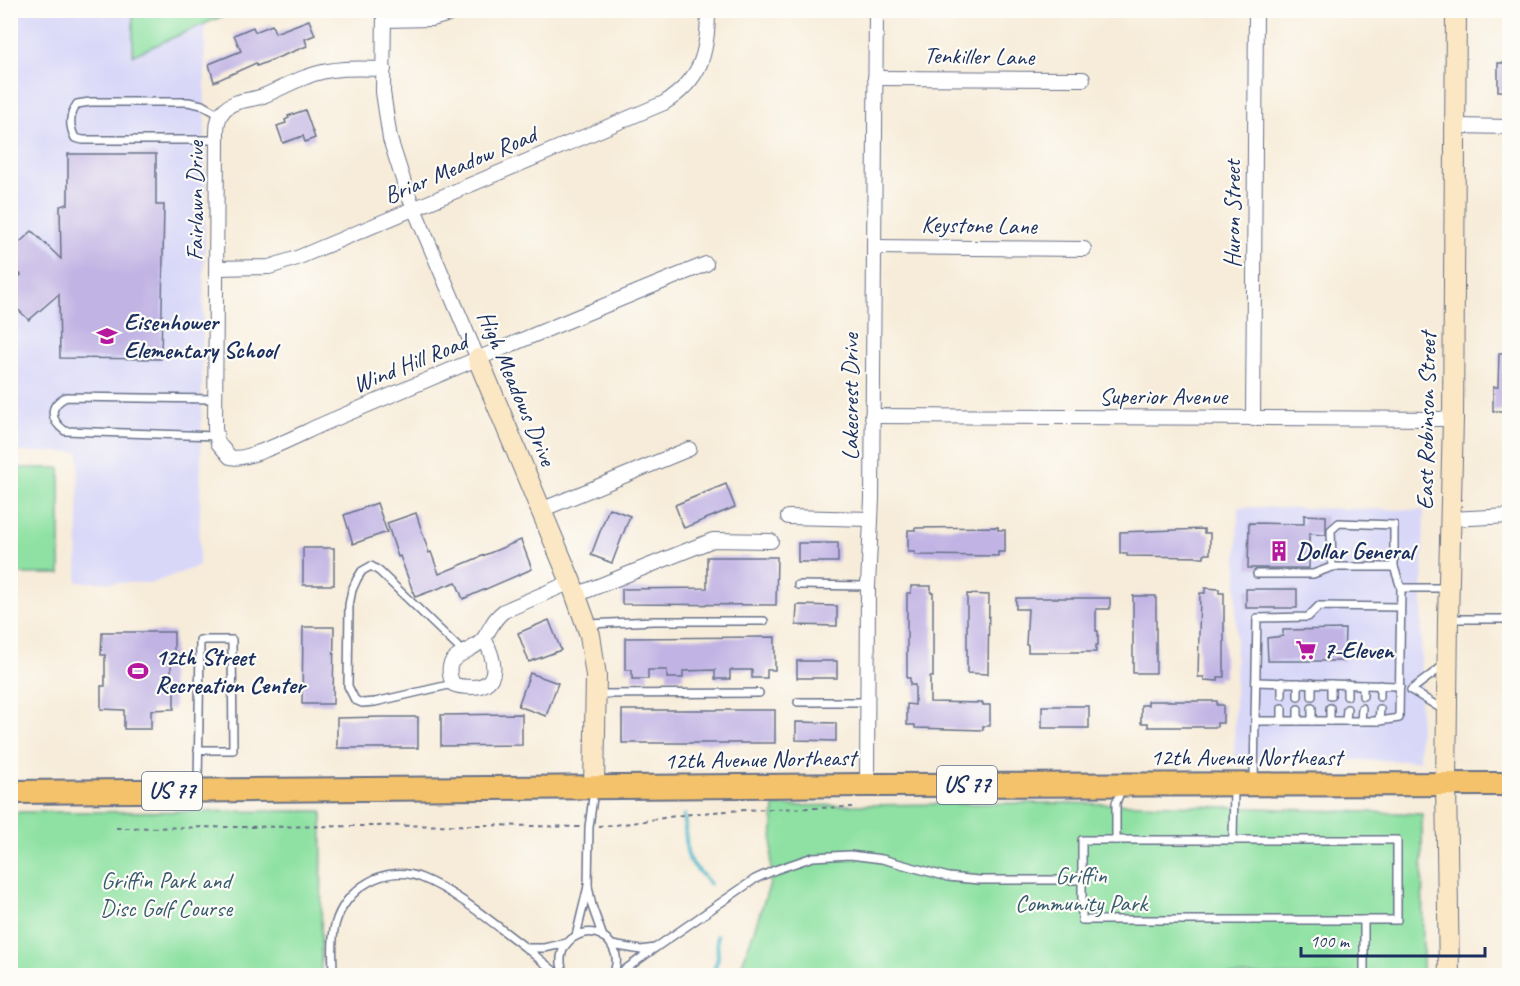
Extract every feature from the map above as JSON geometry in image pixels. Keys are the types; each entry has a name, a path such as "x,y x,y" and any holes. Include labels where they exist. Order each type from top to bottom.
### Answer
{"main road":[{"name":"12th Avenue Northeast","path":"10,792 867,785 1509,784"}],"street":[{"path":"384,15 432,19 464,10"},
{"name":"Briar Meadow Road","path":"217,268 256,268 281,264 664,104 685,88 702,63 707,44 708,10"},
{"name":"Lakecrest Drive","path":"867,785 876,10"},
{"name":"Huron Street","path":"1253,419 1256,10"},
{"name":"East Robinson Street","path":"1449,975 1446,784 1453,419 1456,10"},
{"name":"High Meadows Drive","path":"384,15 386,125 414,209 587,624 594,657 596,694 594,787"},
{"name":"Fairlawn Drive","path":"216,436 217,123 220,115 237,102 261,97 308,76 338,69 384,69"},
{"name":"Tenkiller Lane","path":"875,78 1083,79"},
{"path":"1455,126 1509,127"},
{"name":"Keystone Lane","path":"874,247 1084,249"},
{"name":"Wind Hill Road","path":"216,436 222,449 230,457 242,458 256,454 301,433 706,264"},
{"name":"Superior Avenue","path":"872,416 1453,419"},
{"path":"541,510 689,449"},
{"path":"1450,519 1509,516"},
{"path":"788,518 871,519"},
{"path":"484,638 493,660 492,677 480,687 463,687 453,684 449,673 452,662 484,638 491,623 504,611 713,540 771,541"}],"lane":[{"path":"217,140 83,141 75,138 71,129 71,113 76,104 90,102 188,102 202,105 220,115"},
{"path":"216,399 66,397 54,406 53,415 55,422 65,431 216,436"},
{"path":"1255,721 1379,721 1399,718 1401,588 1394,567 1394,525 1339,524 1331,530 1332,567"},
{"path":"453,684 375,702 362,703 355,699 348,686 349,605 352,590 362,571 371,566 379,571 463,652"},
{"path":"1257,574 1313,574 1332,567 1394,567"},
{"path":"798,585 868,586"},
{"path":"1401,588 1448,588"},
{"path":"1233,840 1255,721 1257,618 1308,617 1319,606 1400,607"},
{"path":"1448,620 1461,618 1509,620"},
{"path":"587,624 653,621 764,621"},
{"path":"198,750 233,750 232,640 200,640 198,750 198,791"},
{"path":"1411,690 1447,663"},
{"path":"1256,681 1380,685 1400,688 1411,690 1447,712"},
{"path":"1282,682 1282,695"},
{"path":"1298,683 1298,696"},
{"path":"1312,683 1312,696"},
{"path":"1331,684 1331,696"},
{"path":"1347,684 1347,696"},
{"path":"1363,685 1363,696"},
{"path":"1380,685 1380,697"},
{"path":"596,694 759,693"},
{"path":"798,702 868,702"},
{"path":"1282,708 1282,721"},
{"path":"1312,708 1312,721"},
{"path":"1330,708 1330,721"},
{"path":"1361,721 1362,708"},
{"path":"1298,709 1298,721"},
{"path":"1346,721 1347,709"},
{"path":"1379,721 1380,709"},
{"path":"1116,840 1116,803 1124,784"},
{"path":"594,787 589,827 588,886 592,906 603,937"},
{"path":"1082,840 1116,840 1397,840 1397,920 1082,921 1082,840"},
{"path":"614,975 755,879 813,857 850,855 882,859 948,877 969,879 1082,880"},
{"path":"333,975 335,926 341,909 353,892 364,884 392,874 420,877 444,889 560,975"},
{"path":"576,936 588,886"},
{"path":"1364,920 1364,975"},
{"path":"565,975 561,955 567,943 576,936 588,933 603,937 612,945 641,950 655,948"},
{"path":"526,948 544,948 567,943"},
{"path":"612,945 616,962 614,975"}],"path":[{"path":"116,828 486,825 589,827 625,825 717,812 852,807"}],"shaded area":[{"name":"Eisenhower Elementary School","path":"10,11 133,11 133,55 205,23 205,221 199,566 152,583 77,582 79,452 11,452"},
{"path":"1238,507 1424,510 1419,761 1234,758"}],"green space":[{"path":"133,10 234,11 133,55"},
{"path":"11,468 60,468 60,574 11,574"},
{"name":"Griffin Community Park","path":"1140,804 1422,814 1423,975 738,976 770,884 774,806"},
{"name":"Griffin Park and Disc Golf Course","path":"322,811 321,975 11,975 11,812"}],"building":[{"path":"309,20 315,35 305,39 307,46 257,66 256,63 214,82 209,64 241,51 234,35 253,27 255,32 272,25 275,33"},
{"path":"1498,63 1509,63 1509,91 1498,91"},
{"path":"305,110 315,138 305,142 303,136 283,143 277,126 286,123 288,116"},
{"path":"68,154 156,154 156,205 164,205 161,359 60,358 59,294 29,320 10,302 10,285 21,275 10,264 10,251 32,231 61,259 60,206 68,204"},
{"path":"1499,353 1509,353 1509,411 1493,411 1493,387 1498,387"},
{"path":"726,484 735,507 684,528 675,505"},
{"path":"377,503 387,532 353,544 344,515"},
{"path":"609,508 630,516 612,563 591,555"},
{"path":"416,513 429,553 431,552 439,574 521,540 532,569 463,599 456,582 415,597 387,523"},
{"name":"Dollar General","path":"1304,515 1326,516 1326,535 1309,534 1309,568 1248,568 1249,523 1304,524"},
{"path":"998,527 998,530 1005,530 1005,552 998,552 998,556 915,555 915,552 908,552 908,530 915,530 915,528"},
{"path":"1204,529 1204,533 1210,533 1210,554 1204,554 1204,557 1127,556 1127,553 1120,553 1120,532"},
{"path":"798,543 838,543 838,562 798,562"},
{"path":"303,548 334,548 334,585 303,585"},
{"path":"707,557 777,557 776,605 622,604 622,589 707,588"},
{"path":"911,586 931,586 931,593 933,593 933,677 930,677 930,702 990,705 990,726 983,726 983,730 915,728 915,725 907,725 907,704 915,705 915,685 910,685 910,678 907,678 907,593 911,593"},
{"path":"1205,588 1219,589 1219,593 1224,593 1224,677 1218,677 1218,681 1198,677 1200,593 1205,593"},
{"path":"1246,589 1297,589 1297,608 1246,608"},
{"path":"967,594 989,595 988,674 967,673"},
{"path":"1133,596 1156,596 1156,673 1133,673"},
{"path":"1016,598 1110,598 1110,609 1096,609 1098,645 1096,645 1096,652 1028,652 1028,645 1026,645 1028,609 1016,609"},
{"path":"797,605 837,606 837,626 796,625"},
{"path":"549,620 561,650 529,662 518,633"},
{"path":"303,627 334,627 333,704 302,704"},
{"name":"7-Eleven","path":"1345,629 1344,661 1268,661 1267,638 1283,636 1283,630"},
{"name":"12th Street Recreation Center","path":"102,632 174,632 171,687 174,687 174,709 151,710 151,729 124,729 124,710 101,709 101,686 105,686 105,655 101,655"},
{"path":"775,637 775,670 767,670 767,678 752,678 752,670 730,670 730,679 715,679 715,670 683,671 683,678 667,678 667,670 648,670 648,679 632,679 632,670 625,670 625,638"},
{"path":"797,661 837,661 837,678 797,678"},
{"path":"530,673 558,683 546,716 518,706"},
{"path":"1148,701 1217,701 1217,705 1223,705 1223,723 1217,723 1217,727 1148,727 1148,723 1141,723 1141,705 1148,705"},
{"path":"1042,706 1089,706 1089,728 1042,728"},
{"path":"622,710 775,710 775,743 622,743"},
{"path":"522,714 522,745 441,746 441,715"},
{"path":"418,717 418,748 337,748 337,718"},
{"path":"796,722 836,723 836,741 796,740"}],"waterway":[{"path":"684,815 687,852 690,861 710,884"},
{"path":"712,976 718,958 717,936"}],"place":[{"name":"Eisenhower Elementary School","path":"107,336"},
{"name":"Dollar General","path":"1279,551"},
{"name":"7-Eleven","path":"1306,650"},
{"name":"12th Street Recreation Center","path":"138,671"}]}
